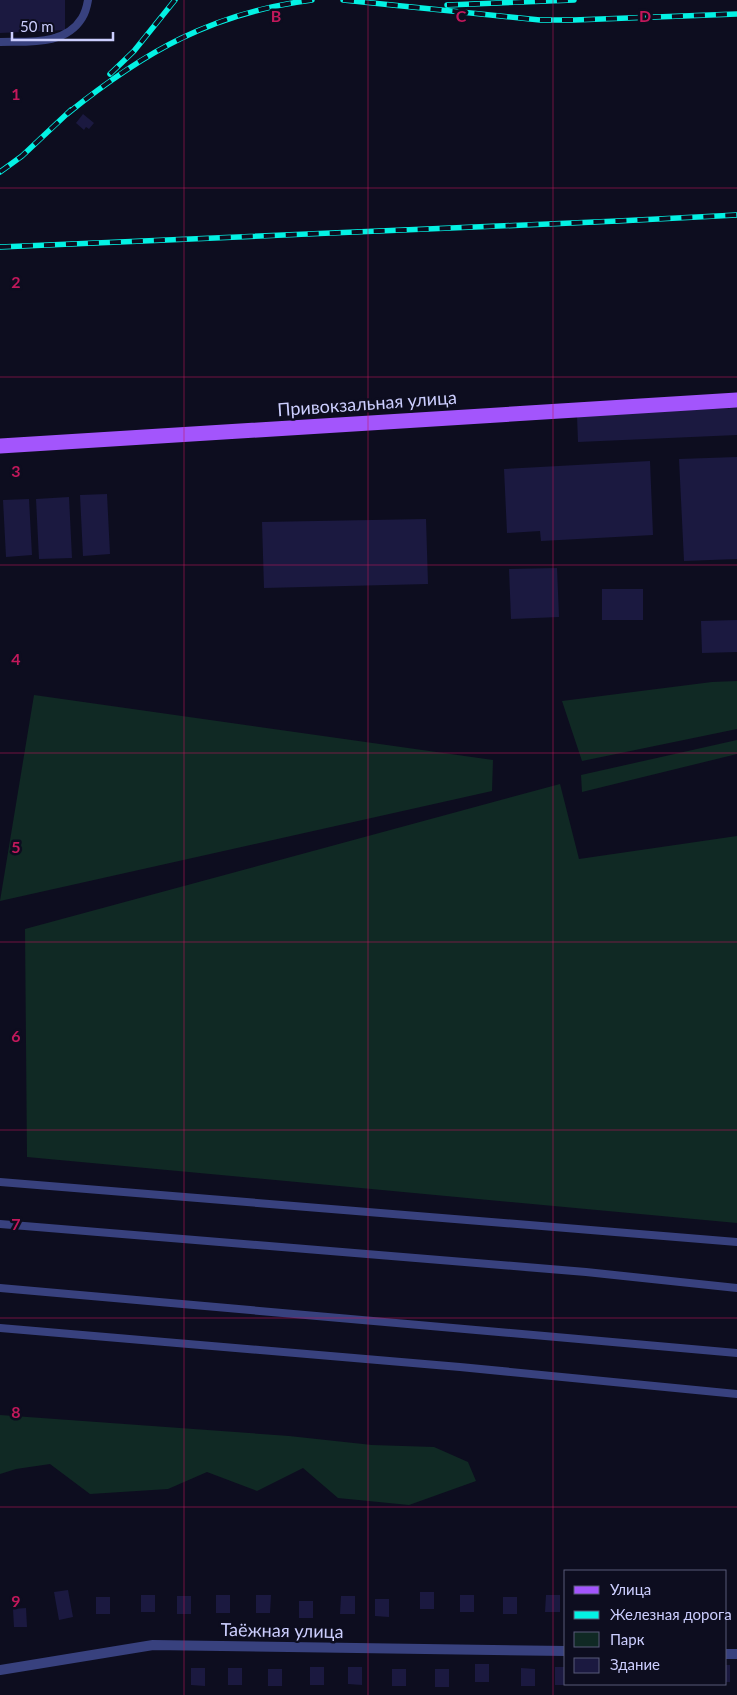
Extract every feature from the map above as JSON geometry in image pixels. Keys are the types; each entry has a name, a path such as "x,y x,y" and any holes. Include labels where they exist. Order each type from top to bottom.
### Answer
{"main road":[{"name":"Привокзальная улица","path":"0,446 737,400"}],"street":[{"name":"Таёжная улица","path":"0,1670 153,1645 564,1651"}],"lane":[{"path":"0,42 44,41 64,35 74,28 83,17 88,0"},
{"path":"0,1182 737,1242"},
{"path":"0,1224 576,1272 737,1288"},
{"path":"0,1288 737,1353"},
{"path":"0,1328 450,1366 737,1394"}],"green space":[{"path":"737,681 737,729 582,761 562,701 712,682"},
{"path":"34,695 493,760 492,791 0,901"},
{"path":"737,740 737,754 582,792 581,775"},
{"path":"560,784 579,859 737,836 737,1223 27,1157 25,929"},
{"path":"0,1415 289,1436 372,1445 434,1447 468,1462 476,1481 409,1505 338,1498 303,1468 257,1491 207,1472 168,1489 90,1494 50,1464 16,1469 0,1474"}],"building":[{"path":"0,0 65,0 65,30 0,33"},
{"path":"83,114 94,123 89,129 86,127 84,130 76,123"},
{"path":"737,408 737,435 578,442 577,415"},
{"path":"737,457 737,559 684,561 679,459"},
{"path":"650,461 653,535 541,541 540,531 507,533 504,469"},
{"path":"107,494 110,554 83,556 80,495"},
{"path":"69,497 72,558 39,559 36,499"},
{"path":"29,499 32,555 6,557 3,500"},
{"path":"426,519 428,584 264,588 262,522"},
{"path":"557,568 559,617 511,619 509,569"},
{"path":"602,589 643,589 643,620 602,620"},
{"path":"737,620 737,652 702,653 701,621"},
{"path":"68,1590 73,1617 59,1620 54,1592"},
{"path":"420,1592 434,1592 434,1609 420,1609"},
{"path":"141,1595 155,1595 155,1612 141,1612"},
{"path":"216,1595 230,1595 230,1613 216,1613"},
{"path":"256,1595 271,1595 270,1613 256,1613"},
{"path":"460,1595 474,1595 474,1612 460,1612"},
{"path":"546,1595 560,1595 560,1612 545,1612"},
{"path":"177,1596 191,1596 191,1614 177,1614"},
{"path":"341,1596 355,1596 355,1614 340,1614"},
{"path":"96,1597 110,1597 110,1614 96,1614"},
{"path":"503,1597 517,1597 517,1614 503,1614"},
{"path":"375,1599 389,1599 389,1617 375,1616"},
{"path":"299,1601 313,1601 313,1618 299,1618"},
{"path":"26,1608 27,1627 14,1627 13,1609"},
{"path":"475,1664 489,1664 489,1682 475,1682"},
{"path":"727,1665 730,1665 730,1682 727,1682"},
{"path":"310,1667 324,1667 324,1685 310,1685"},
{"path":"348,1667 362,1667 362,1685 348,1684"},
{"path":"555,1667 564,1667 564,1685 555,1685"},
{"path":"191,1668 205,1668 205,1686 191,1685"},
{"path":"228,1668 242,1668 242,1685 228,1685"},
{"path":"521,1668 535,1669 535,1686 521,1686"},
{"path":"268,1669 282,1669 282,1686 268,1686"},
{"path":"392,1669 406,1669 406,1686 392,1686"},
{"path":"435,1669 449,1669 449,1687 435,1687"}],"railway":[{"path":"110,74 134,51 175,0"},
{"path":"67,114 124,71 181,38 242,14 312,0"},
{"path":"343,0 540,20 737,14"},
{"path":"447,5 574,0"},
{"path":"0,172 22,156 71,110"},
{"path":"0,247 737,215"}]}
